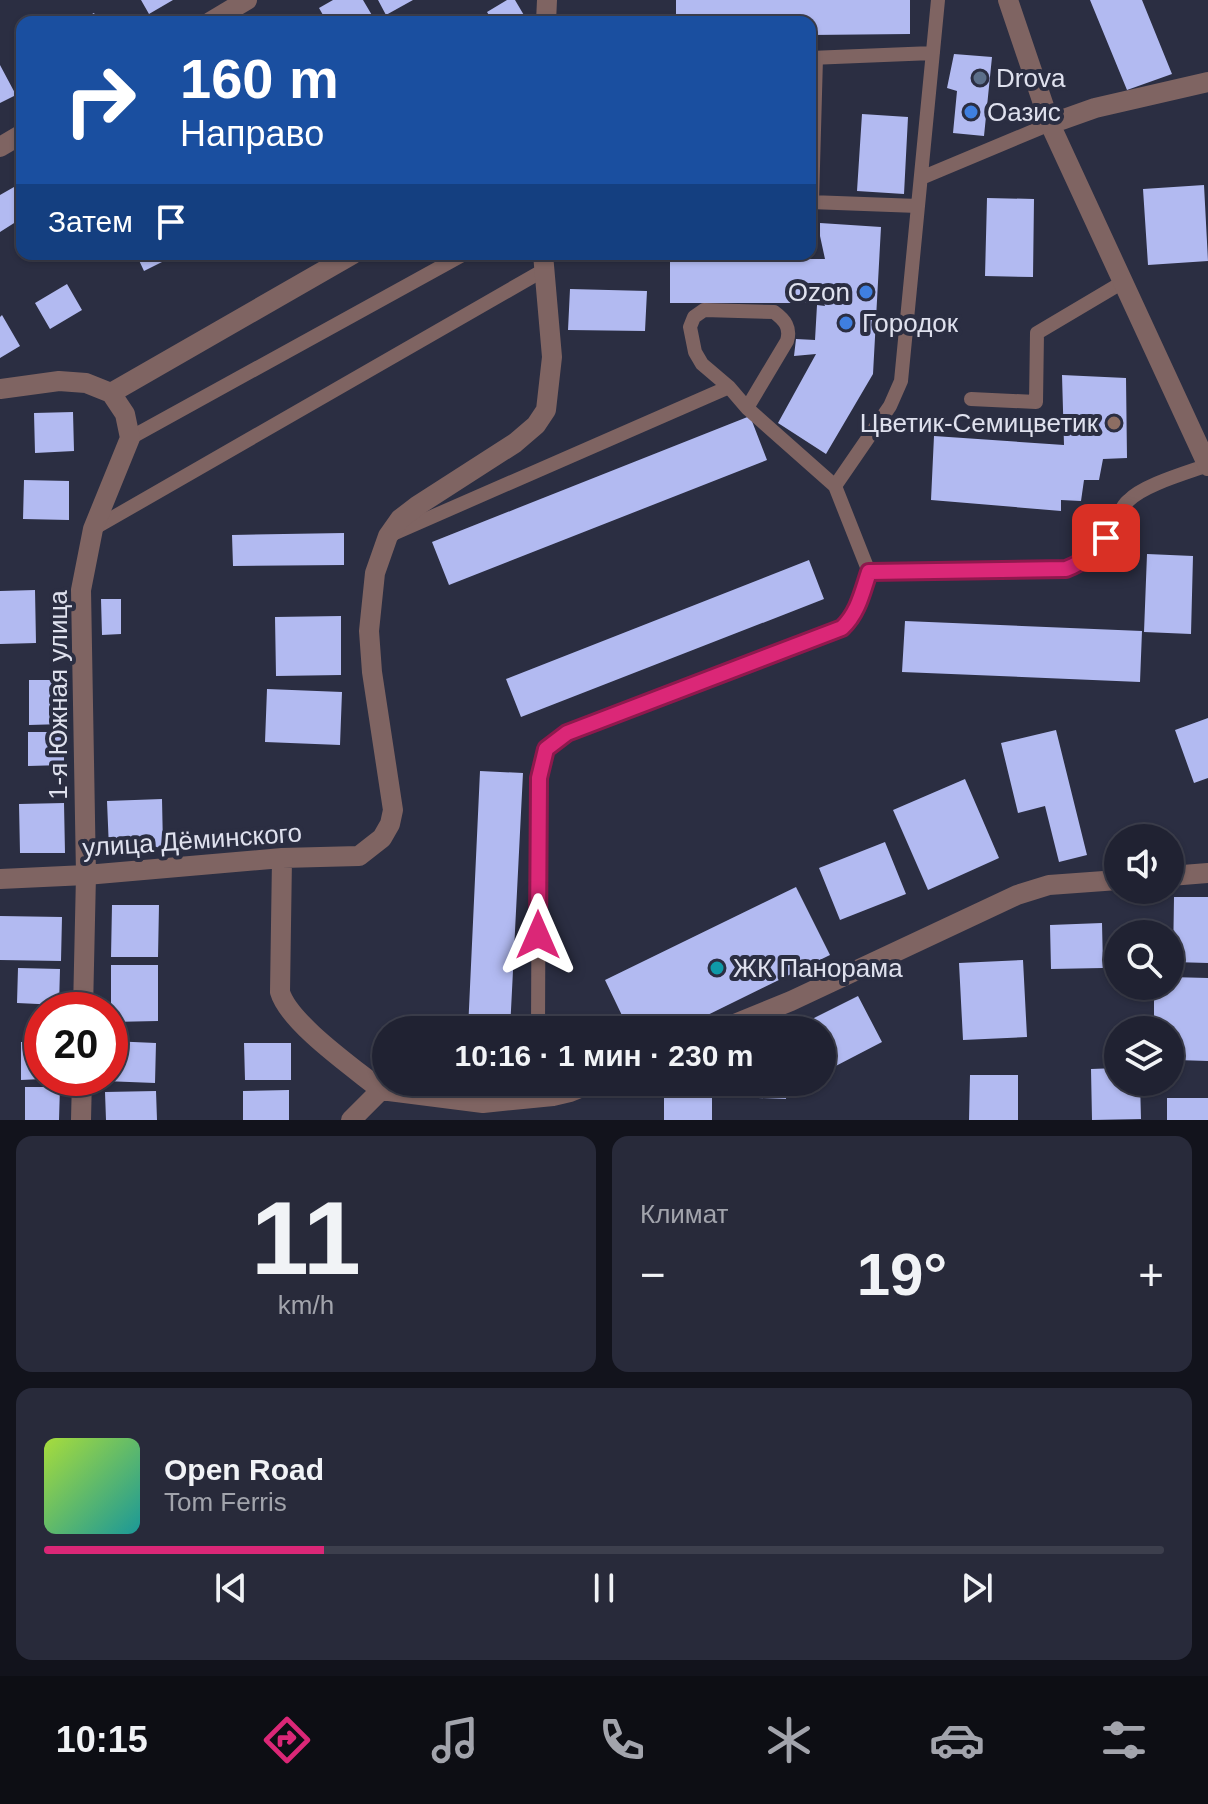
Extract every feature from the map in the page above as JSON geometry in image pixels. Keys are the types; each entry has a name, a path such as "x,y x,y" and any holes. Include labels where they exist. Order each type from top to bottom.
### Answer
{"street":[{"path":"220,16 247,0"},
{"path":"1008,0 1050,124 1208,466"},
{"path":"1050,124 1095,108 1208,82"},
{"path":"111,393 343,260"},
{"path":"388,536 400,519 417,506 515,443 536,425 546,410 552,357 544,262"},
{"path":"0,389 59,381 86,383 111,393 125,414 130,438"},
{"name":"1-я Южная улица","path":"83,992 86,875 81,590 93,529 130,438"},
{"name":"улица Дёминского","path":"0,879 282,858 359,856 382,838 393,810 372,672 369,631 375,573 388,536"},
{"path":"282,858 280,992 283,1001 303,1025 372,1082"},
{"path":"1184,875 1208,873"},
{"path":"754,1016 1017,895 1049,885 1104,881"},
{"path":"81,1120 82,1096"},
{"path":"351,1120 375,1096"},
{"path":"410,1096 484,1111 553,1096"}],"lane":[{"path":"835,486 890,406 901,381 938,0"},
{"path":"816,58 933,53"},
{"path":"921,178 1050,124"},
{"path":"816,202 918,206"},
{"path":"130,438 453,260"},
{"path":"93,529 544,262"},
{"path":"971,399 1036,402 1037,333 1123,282"},
{"path":"538,1016 539,778 546,749 567,733 842,628 857,609 869,572 835,486 747,408 698,359 690,327 694,317 704,310 774,312 781,317 789,333 747,408"},
{"path":"388,536 729,387"},
{"path":"869,572 1066,569 1082,563 1096,551 1127,501 1143,490 1208,466"}],"building":[{"path":"141,0 173,0 149,14"},
{"path":"333,0 363,0 372,16 324,16 319,8"},
{"path":"378,0 413,0 386,15"},
{"path":"507,0 515,0 524,16 489,16 487,12"},
{"path":"676,0 910,0 910,34 816,35 816,16 676,16"},
{"path":"1090,0 1142,0 1172,74 1127,90"},
{"name":"Оазис","path":"954,54 992,57 984,136 953,133 957,91 947,88"},
{"path":"0,65 16,95 0,103"},
{"path":"862,114 908,117 904,194 857,191"},
{"path":"1204,185 1208,261 1148,265 1143,189"},
{"path":"14,187 16,190 16,222 0,232 0,195"},
{"path":"987,198 1034,199 1033,277 985,276"},
{"name":"Городок","path":"820,223 881,227 873,374 826,454 778,423 816,354 794,356 796,339 815,340 817,305 825,306 824,303 670,303 670,260 825,259"},
{"path":"139,260 166,260 144,271"},
{"path":"67,284 82,310 50,329 35,303"},
{"path":"570,289 647,291 645,331 568,330"},
{"path":"2,315 20,346 0,358 0,317"},
{"path":"1062,375 1126,378 1127,458 1103,459 1099,480 1084,480 1081,501 1061,500 1061,511 931,500 934,436 1064,445"},
{"path":"73,412 74,451 35,453 34,413"},
{"path":"750,416 767,460 449,585 432,542"},
{"path":"24,480 69,481 69,520 23,519"},
{"path":"344,533 344,565 233,566 232,535"},
{"path":"1147,554 1193,556 1191,634 1144,632"},
{"path":"809,560 824,599 521,717 506,679"},
{"path":"35,590 36,643 0,644 0,591"},
{"path":"101,599 121,599 121,634 102,635"},
{"path":"341,616 341,675 276,676 275,617"},
{"path":"905,621 1142,631 1140,682 902,672"},
{"path":"29,680 63,680 64,724 29,725"},
{"path":"267,689 342,692 340,745 265,742"},
{"path":"1208,718 1208,778 1194,783 1175,730"},
{"path":"1056,730 1087,855 1059,862 1045,806 1018,813 1001,743"},
{"path":"28,732 64,732 64,765 28,766"},
{"path":"480,771 523,773 511,1016 469,1016"},
{"path":"965,779 999,858 928,890 893,810"},
{"path":"162,799 163,847 109,849 107,801"},
{"path":"64,803 65,853 20,853 19,804"},
{"path":"885,842 906,894 840,920 819,868"},
{"name":"ЖК Панорама","path":"796,887 830,955 706,1016 622,1016 605,980"},
{"path":"1184,897 1208,897 1208,963 1184,962 1184,920 1174,920 1174,904 1184,904"},
{"path":"112,905 159,905 158,957 111,957"},
{"path":"0,916 62,917 61,961 0,960"},
{"path":"1102,923 1103,968 1051,969 1050,925"},
{"path":"1023,960 1027,1037 963,1040 959,963"},
{"path":"111,965 158,965 158,1021 128,1022 128,992 111,992"},
{"path":"18,968 60,969 59,992 24,992 24,1003 17,1003"},
{"path":"1184,977 1208,978 1208,1061 1184,1060 1184,1016 1154,1016 1154,1000 1184,1000"},
{"path":"858,996 882,1042 836,1066 836,1016 818,1016"},
{"path":"21,1042 24,1042 24,1080 21,1080"},
{"path":"128,1042 156,1043 155,1083 128,1082"},
{"path":"244,1043 291,1043 291,1080 245,1080"},
{"path":"1091,1069 1104,1069 1104,1096 1140,1096 1141,1119 1092,1120"},
{"path":"970,1075 1018,1075 1018,1120 969,1120"},
{"path":"289,1090 289,1120 243,1120 243,1091"},
{"path":"156,1091 157,1120 106,1120 105,1096 128,1096 128,1092"},
{"path":"25,1096 60,1096 59,1120 25,1120"},
{"path":"664,1096 712,1096 712,1120 664,1120"},
{"path":"735,1096 786,1096 786,1099"},
{"path":"1167,1098 1208,1098 1208,1120 1167,1120"}],"place":[{"name":"Drova","path":"980,78"},
{"name":"Оазис","path":"971,112"},
{"name":"Ozon","path":"866,292"},
{"name":"Городок","path":"846,323"},
{"name":"Цветик-Семицветик","path":"1114,423"},
{"name":"ЖК Панорама","path":"717,968"}],"route":[{"path":"538,935 541,764 546,749 567,733 842,628 857,609 869,572 1066,569 1082,563 1106,538"}]}
